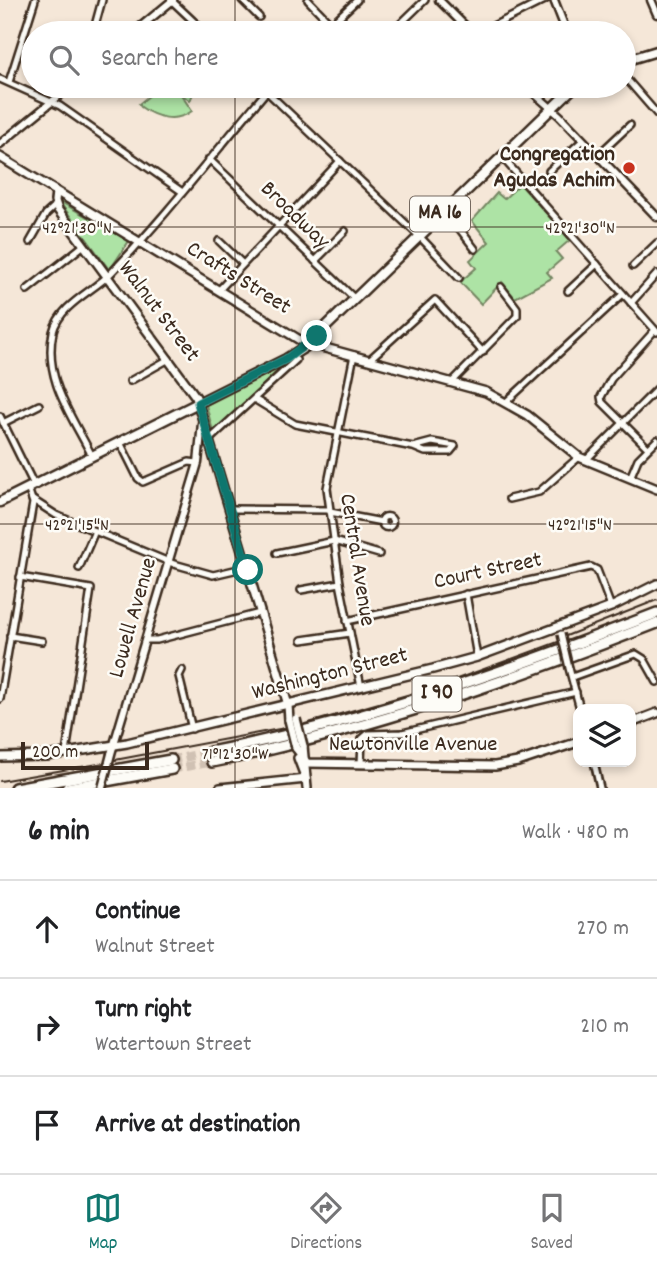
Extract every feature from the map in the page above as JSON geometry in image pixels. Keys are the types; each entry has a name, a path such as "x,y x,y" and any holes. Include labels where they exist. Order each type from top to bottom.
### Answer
{"highway":[{"name":"I 90","path":"657,613 423,699 211,757 317,738 438,704 657,623"},
{"path":"15,788 172,764 66,788"}],"main road":[{"path":"636,57 657,51"},
{"name":"MA 16","path":"0,502 286,359 308,344 562,98"},
{"name":"Crafts Street","path":"0,157 308,344 453,381 506,402 583,458 657,489"},
{"path":"55,205 56,192"},
{"name":"Walnut Street","path":"55,205 169,359 198,403 293,719 306,784"},
{"name":"Washington Street","path":"0,757 113,750 477,657 560,630 657,584"},
{"path":"636,721 657,713"},
{"name":"Newtonville Avenue","path":"307,763 506,765 573,744"},
{"name":"Walnut Street","path":"300,747 307,763 306,784"},
{"path":"220,788 306,784"}],"street":[{"path":"28,21 35,0"},
{"path":"96,21 102,0"},
{"path":"147,21 172,0 194,21"},
{"path":"242,0 259,17"},
{"path":"308,0 328,21"},
{"path":"336,21 357,0"},
{"path":"403,21 425,0"},
{"path":"439,0 459,21"},
{"path":"503,21 545,0"},
{"path":"554,0 562,21"},
{"path":"651,0 657,14"},
{"path":"9,82 21,44"},
{"path":"0,79 21,88"},
{"path":"636,90 657,114"},
{"path":"43,98 181,191"},
{"path":"2,145 57,98"},
{"path":"92,456 55,384 52,338 63,314 107,277 261,98"},
{"path":"279,98 340,161 419,235 459,278"},
{"path":"539,98 583,139 657,217"},
{"path":"598,155 630,125"},
{"path":"549,171 583,139"},
{"path":"501,155 656,331 606,387 602,401 648,448"},
{"name":"Broadway","path":"209,159 355,299"},
{"path":"219,290 340,161"},
{"path":"30,242 46,214 55,205"},
{"path":"445,210 475,249"},
{"path":"315,261 345,231"},
{"path":"219,241 243,264"},
{"path":"633,266 657,243"},
{"path":"27,290 84,245"},
{"path":"568,291 597,264"},
{"path":"631,303 657,274"},
{"path":"453,381 517,316 514,304 501,287"},
{"path":"506,402 623,293"},
{"path":"370,359 435,300 483,352"},
{"name":"Central Avenue","path":"354,355 328,480 340,583 361,687"},
{"path":"130,381 169,359"},
{"path":"209,440 296,360"},
{"path":"509,499 539,492 583,458 657,389"},
{"path":"254,399 293,423 413,447 425,452 450,453 455,449 453,444 446,442 424,442 413,447"},
{"path":"3,423 40,405"},
{"name":"Lowell Avenue","path":"102,788 199,461 202,415"},
{"path":"0,416 31,487 33,500 0,699"},
{"path":"630,478 638,459 657,440"},
{"path":"120,442 138,478 143,482 189,462 199,461 212,449"},
{"path":"33,500 53,514 169,562 213,575 247,567"},
{"path":"230,509 330,511 382,522"},
{"path":"79,568 94,531"},
{"path":"276,553 334,541 379,554"},
{"name":"Court Street","path":"347,621 591,567 597,570 611,607"},
{"path":"20,577 91,589 66,753"},
{"path":"300,590 340,583"},
{"path":"466,594 477,657"},
{"path":"146,640 157,640 260,613"},
{"path":"560,630 579,704"},
{"path":"302,640 350,633"},
{"path":"10,636 42,641"},
{"path":"572,677 636,653 649,666 657,682"},
{"path":"182,670 179,676 192,729"},
{"path":"362,764 362,739 365,735 402,733 576,692"},
{"path":"595,767 600,788"}],"green space":[{"path":"146,98 183,98 192,111 179,117 166,118 153,114 139,104"},
{"path":"520,184 570,240 556,252 562,259 547,272 552,278 515,298 502,282 481,304 460,282 476,268 470,260 489,242 472,221 497,193 504,199"},
{"path":"59,201 129,241 111,268 108,268"},
{"path":"294,359 276,372 216,433 213,431 206,405"}],"tunnel":[{"path":"171,760 210,752"},
{"path":"172,769 212,762"}],"railway":[{"path":"566,636 657,600"},
{"path":"305,724 435,687 558,642"},
{"path":"115,760 285,728"},
{"path":"0,781 104,763"}],"place":[{"name":"Congregation Agudas Achim","path":"629,168"}],"route":[{"path":"248,570 198,403 286,359 317,336"}]}
